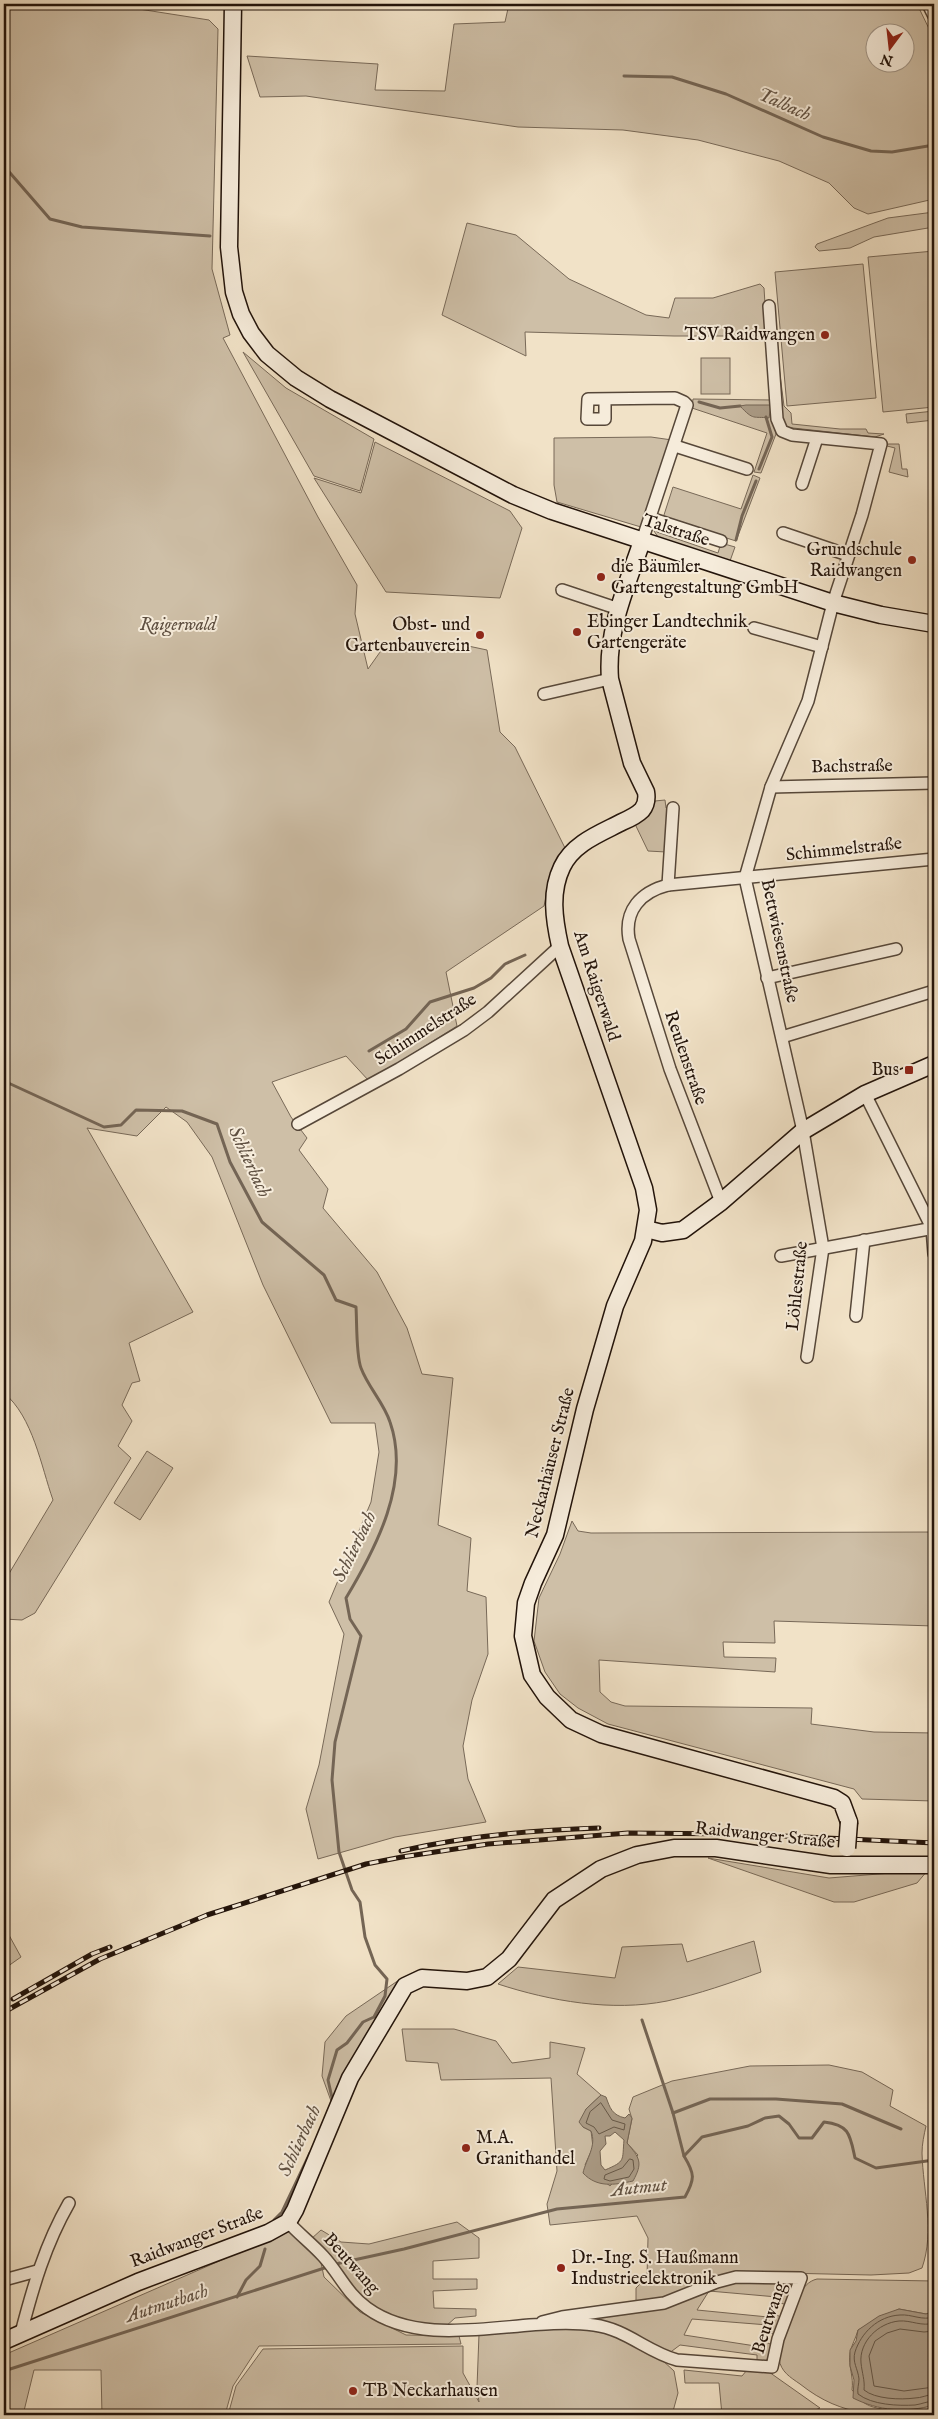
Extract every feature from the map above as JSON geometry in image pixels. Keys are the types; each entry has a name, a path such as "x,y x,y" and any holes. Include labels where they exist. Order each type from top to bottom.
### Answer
{"street":[{"name":"Talstraße","path":"233,4 229,247 234,292 241,314 251,333 274,360 296,378 330,399 513,495 552,511 833,604 934,624"},
{"path":"928,4 934,16"},
{"path":"769,306 779,426 787,434 817,438 802,484"},
{"path":"606,399 675,398 684,402 687,409 642,541"},
{"name":"Bettwiesenstraße","path":"803,1131 746,878 771,787 808,701 833,604 862,515 881,444 817,438"},
{"path":"674,446 747,469"},
{"path":"650,518 721,541"},
{"path":"783,533 848,555"},
{"name":"Am Raigerwald","path":"642,541 610,641 610,679 628,750 646,792 647,799 643,809 584,842 571,852 562,866 555,892 554,905 560,946 644,1188 648,1210 646,1229"},
{"path":"562,590 619,609"},
{"path":"754,628 822,648"},
{"path":"544,694 610,679"},
{"name":"Bachstraße","path":"771,787 934,783"},
{"path":"668,885 673,808"},
{"name":"Schimmelstraße","path":"628,921 639,899 646,892 668,885 934,859"},
{"name":"Reulenstraße","path":"628,921 629,939 670,1069 721,1202"},
{"name":"Schimmelstraße","path":"298,1124 399,1070 464,1030 488,1012 560,946"},
{"path":"767,978 896,949"},
{"path":"782,1037 934,991"},
{"path":"646,1229 662,1233 683,1230 721,1202 803,1131 865,1094 934,1064"},
{"path":"865,1094 933,1228 934,1254"},
{"name":"Löhlestraße","path":"803,1131 823,1248 807,1357"},
{"path":"781,1256 933,1228"},
{"name":"Neckarhäuser Straße","path":"646,1229 615,1306 603,1346 573,1458 555,1535 526,1603 522,1636 532,1675 547,1697 571,1720 600,1734 834,1798 842,1803 849,1822 846,1856"},
{"path":"856,1316 864,1240"},
{"name":"Raidwanger Straße","path":"4,2341 146,2278 273,2230 288,2222 295,2210 350,2078 394,2001 405,1986 414,1980 434,1977 467,1981 487,1977 509,1959 554,1900 601,1869 637,1855 674,1848 716,1848 800,1862 846,1856 934,1865"},
{"path":"21,2334 37,2271 50,2238 69,2203"},
{"name":"Beutwang","path":"288,2222 331,2268 347,2291 366,2308 397,2323 421,2329 453,2330 542,2322 596,2312 664,2304 717,2282 736,2277 802,2278 778,2339 772,2367 677,2360 664,2356 611,2328 593,2324 542,2322"},
{"path":"4,2280 37,2271"}],"green space":[{"name":"Raigerwald","path":"4,4 107,4 209,20 218,29 212,269 230,335 223,338 318,517 357,585 355,614 368,669 385,645 454,643 487,650 500,732 515,747 566,850 552,869 544,906 446,972 457,1026 369,1081 346,1056 272,1082 291,1117 307,1138 299,1150 328,1189 323,1208 377,1272 407,1328 422,1374 453,1378 438,1525 471,1538 467,1591 486,1597 488,1654 472,1700 463,1746 468,1779 486,1822 395,1837 318,1859 306,1809 319,1765 344,1634 329,1602 371,1502 379,1452 375,1423 331,1423 263,1285 212,1157 187,1122 166,1107 137,1136 87,1128 193,1312 129,1343 140,1381 132,1383 122,1405 132,1421 118,1446 131,1458 35,1613 22,1620 4,1619 4,1582 53,1500 29,1428 14,1403 4,1393"},
{"path":"509,4 917,4 934,39 934,199 868,214 854,208 829,183 779,161 698,140 623,130 518,127 306,96 260,97 247,56 378,64 375,90 445,91 454,24 505,22"},
{"path":"934,212 934,227 874,237 850,248 819,251 815,247 817,244 888,218"},
{"path":"467,223 516,235 569,279 646,315 669,318 675,298 713,298 760,284 764,288 767,336 674,336 525,332 526,356 442,315"},
{"path":"934,251 934,407 883,412 868,257"},
{"name":"TSV Raidwangen","path":"863,264 876,398 787,406 775,272"},
{"path":"243,352 286,388 374,439 360,491 314,476"},
{"path":"701,358 730,358 730,394 701,394"},
{"path":"778,359 784,406 791,413 792,424 840,429 866,429 868,433 884,434 875,437 784,427 780,418"},
{"path":"693,399 773,400 776,434 761,473 754,472 767,433 692,408"},
{"path":"934,411 934,420 907,423 906,414"},
{"path":"651,437 672,440 641,527 557,502 554,485 554,438"},
{"path":"375,442 510,511 522,528 500,598 386,592 314,478 361,493"},
{"path":"888,444 899,444 902,469 907,469 908,477 889,472 895,448 887,446"},
{"path":"753,475 760,478 736,541 663,518 673,487 741,509"},
{"path":"656,524 659,525 657,532 718,553 721,543 735,547 730,561 658,537 654,531"},
{"path":"665,800 666,808 669,810 666,852 648,851 635,824 648,816 655,801"},
{"path":"147,1451 173,1468 140,1520 114,1503"},
{"path":"572,1521 578,1531 591,1533 934,1532 934,1626 774,1621 775,1643 723,1642 724,1657 776,1658 775,1672 599,1660 600,1692 611,1702 625,1706 812,1708 811,1724 874,1732 934,1733 934,1801 862,1799 854,1789 608,1724 578,1708 560,1694 545,1672 534,1641 539,1598 560,1554"},
{"path":"708,1858 829,1878 928,1870 917,1883 854,1902 834,1902"},
{"path":"4,1926 21,1957 4,1969"},
{"path":"754,1941 761,1972 703,1992 667,2001 625,2005 581,2003 560,2000 498,1984 518,1967 615,1978 622,1947 682,1944 687,1962"},
{"path":"399,1980 331,2101 322,2076 325,2042 346,2016"},
{"path":"402,2029 454,2029 496,2041 512,2063 550,2058 550,2042 585,2048 577,2074 601,2095 586,2109 583,2127 591,2131 593,2147 585,2165 610,2186 638,2155 627,2143 632,2119 629,2109 633,2097 672,2081 750,2066 829,2065 862,2072 893,2090 890,2106 926,2126 922,2153 928,2240 922,2268 909,2273 871,2275 739,2272 664,2300 636,2305 636,2288 647,2277 648,2238 637,2216 550,2225 547,2204 557,2171 551,2078 441,2080 438,2063 406,2061"},
{"path":"457,2222 479,2238 479,2258 433,2261 433,2279 477,2279 477,2289 433,2291 434,2308 476,2309 476,2316 455,2318 445,2327 397,2318 371,2306 346,2283 311,2239 321,2230 341,2242 369,2244"},
{"path":"288,2231 320,2258 324,2277 360,2312 406,2335 459,2336 461,2344 259,2346 233,2386 225,2415 102,2415 101,2370 34,2370 23,2415 4,2415 4,2355"},
{"path":"817,2279 934,2281 934,2311 926,2314 899,2309 858,2330 851,2350 850,2367 852,2390 863,2402 870,2406 898,2410 934,2405 934,2415 864,2413 848,2409 832,2404 816,2395 786,2374 779,2359 782,2338 799,2295 806,2285"},
{"path":"792,2280 795,2285 790,2300 784,2304 780,2303 777,2297 709,2291 697,2310 768,2317 773,2312 780,2317 776,2332 773,2334 768,2332 768,2325 692,2319 684,2335 762,2347 764,2341 772,2345 771,2358 766,2363 757,2362 757,2355 680,2345 668,2354 563,2320 607,2313 723,2281"},
{"path":"563,2326 599,2328 661,2359 674,2371 678,2393 672,2415 228,2415 236,2386 263,2349 463,2346 463,2373 479,2402 477,2387 479,2334"},
{"path":"684,2370 742,2376 747,2370 769,2372 820,2408 803,2415 722,2415 719,2383 685,2383"}],"water":[{"path":"771,405 769,418 751,416 740,406"},
{"path":"601,2095 606,2097 614,2113 625,2118 629,2114 632,2118 627,2143 639,2161 638,2170 633,2181 606,2184 594,2181 583,2173 593,2142 591,2131 583,2127 579,2122 586,2109","holes":["615,2132 624,2140 622,2160 605,2170 601,2165 600,2151 606,2144 605,2136 610,2136"]},
{"path":"899,2309 926,2314 934,2311 934,2405 903,2410 873,2406 853,2398 854,2380 850,2366 850,2350 856,2341 858,2330 879,2316"}],"waterway":[{"name":"Talbach","path":"624,76 672,77 726,94 823,137 871,151 892,152 934,145"},
{"path":"4,166 50,219 82,227 210,236"},
{"path":"699,402 720,408 740,406"},
{"path":"759,469 772,437 766,417"},
{"path":"736,540 742,516 756,481"},
{"path":"369,1051 406,1029 430,1002 474,988 491,978 505,964 525,955"},
{"name":"Schlierbach","path":"4,1081 104,1127 121,1125 136,1110 182,1111 217,1124 230,1162 262,1222 324,1275 336,1300 356,1307 359,1362 364,1375 384,1408 390,1422 395,1445 396,1468 393,1491 379,1536 346,1598 350,1619 361,1636 335,1742 332,1780 339,1852 352,1890 360,1902 365,1937 375,1965 387,1979 385,1996 374,2017 363,2022 347,2043 337,2050 328,2080 333,2102"},
{"path":"642,2020 673,2113 684,2156"},
{"path":"673,2113 710,2099 776,2099 842,2104 901,2129"},
{"name":"Autmut","path":"4,2371 340,2263 404,2249 557,2209 685,2197 691,2186 692,2172 684,2156 702,2137 748,2126 765,2118 779,2116 789,2124 799,2138 812,2138 824,2122 833,2123 847,2132 852,2143 855,2158 876,2168 934,2160"},
{"name":"Schlierbach","path":"274,2220 282,2212 310,2153"},
{"name":"Schlierbach","path":"237,2297 246,2280 260,2266 265,2249"}],"railway":[{"path":"401,1851 450,1841 500,1835 549,1830 599,1828"},
{"path":"4,2012 100,1959 207,1915 366,1864 402,1857 488,1844 628,1833 740,1834 934,1843"},
{"path":"13,1999 92,1954 110,1947"}],"place":[{"name":"TSV Raidwangen","path":"825,335"},
{"name":"Grundschule Raidwangen","path":"912,560"},
{"name":"die Bäumler Gartengestaltung GmbH","path":"601,577"},
{"name":"Ebinger Landtechnik Gartengeräte","path":"577,632"},
{"name":"Obst- und Gartenbauverein","path":"480,635"},
{"name":"Bus","path":"909,1070"},
{"name":"M.A. Granithandel","path":"466,2148"},
{"name":"Dr.-Ing. S. Haußmann Industrieelektronik","path":"561,2268"},
{"name":"TB Neckarhausen","path":"353,2391"}],"water label":[{"name":"Autmutbach","path":"167,2304"}]}
